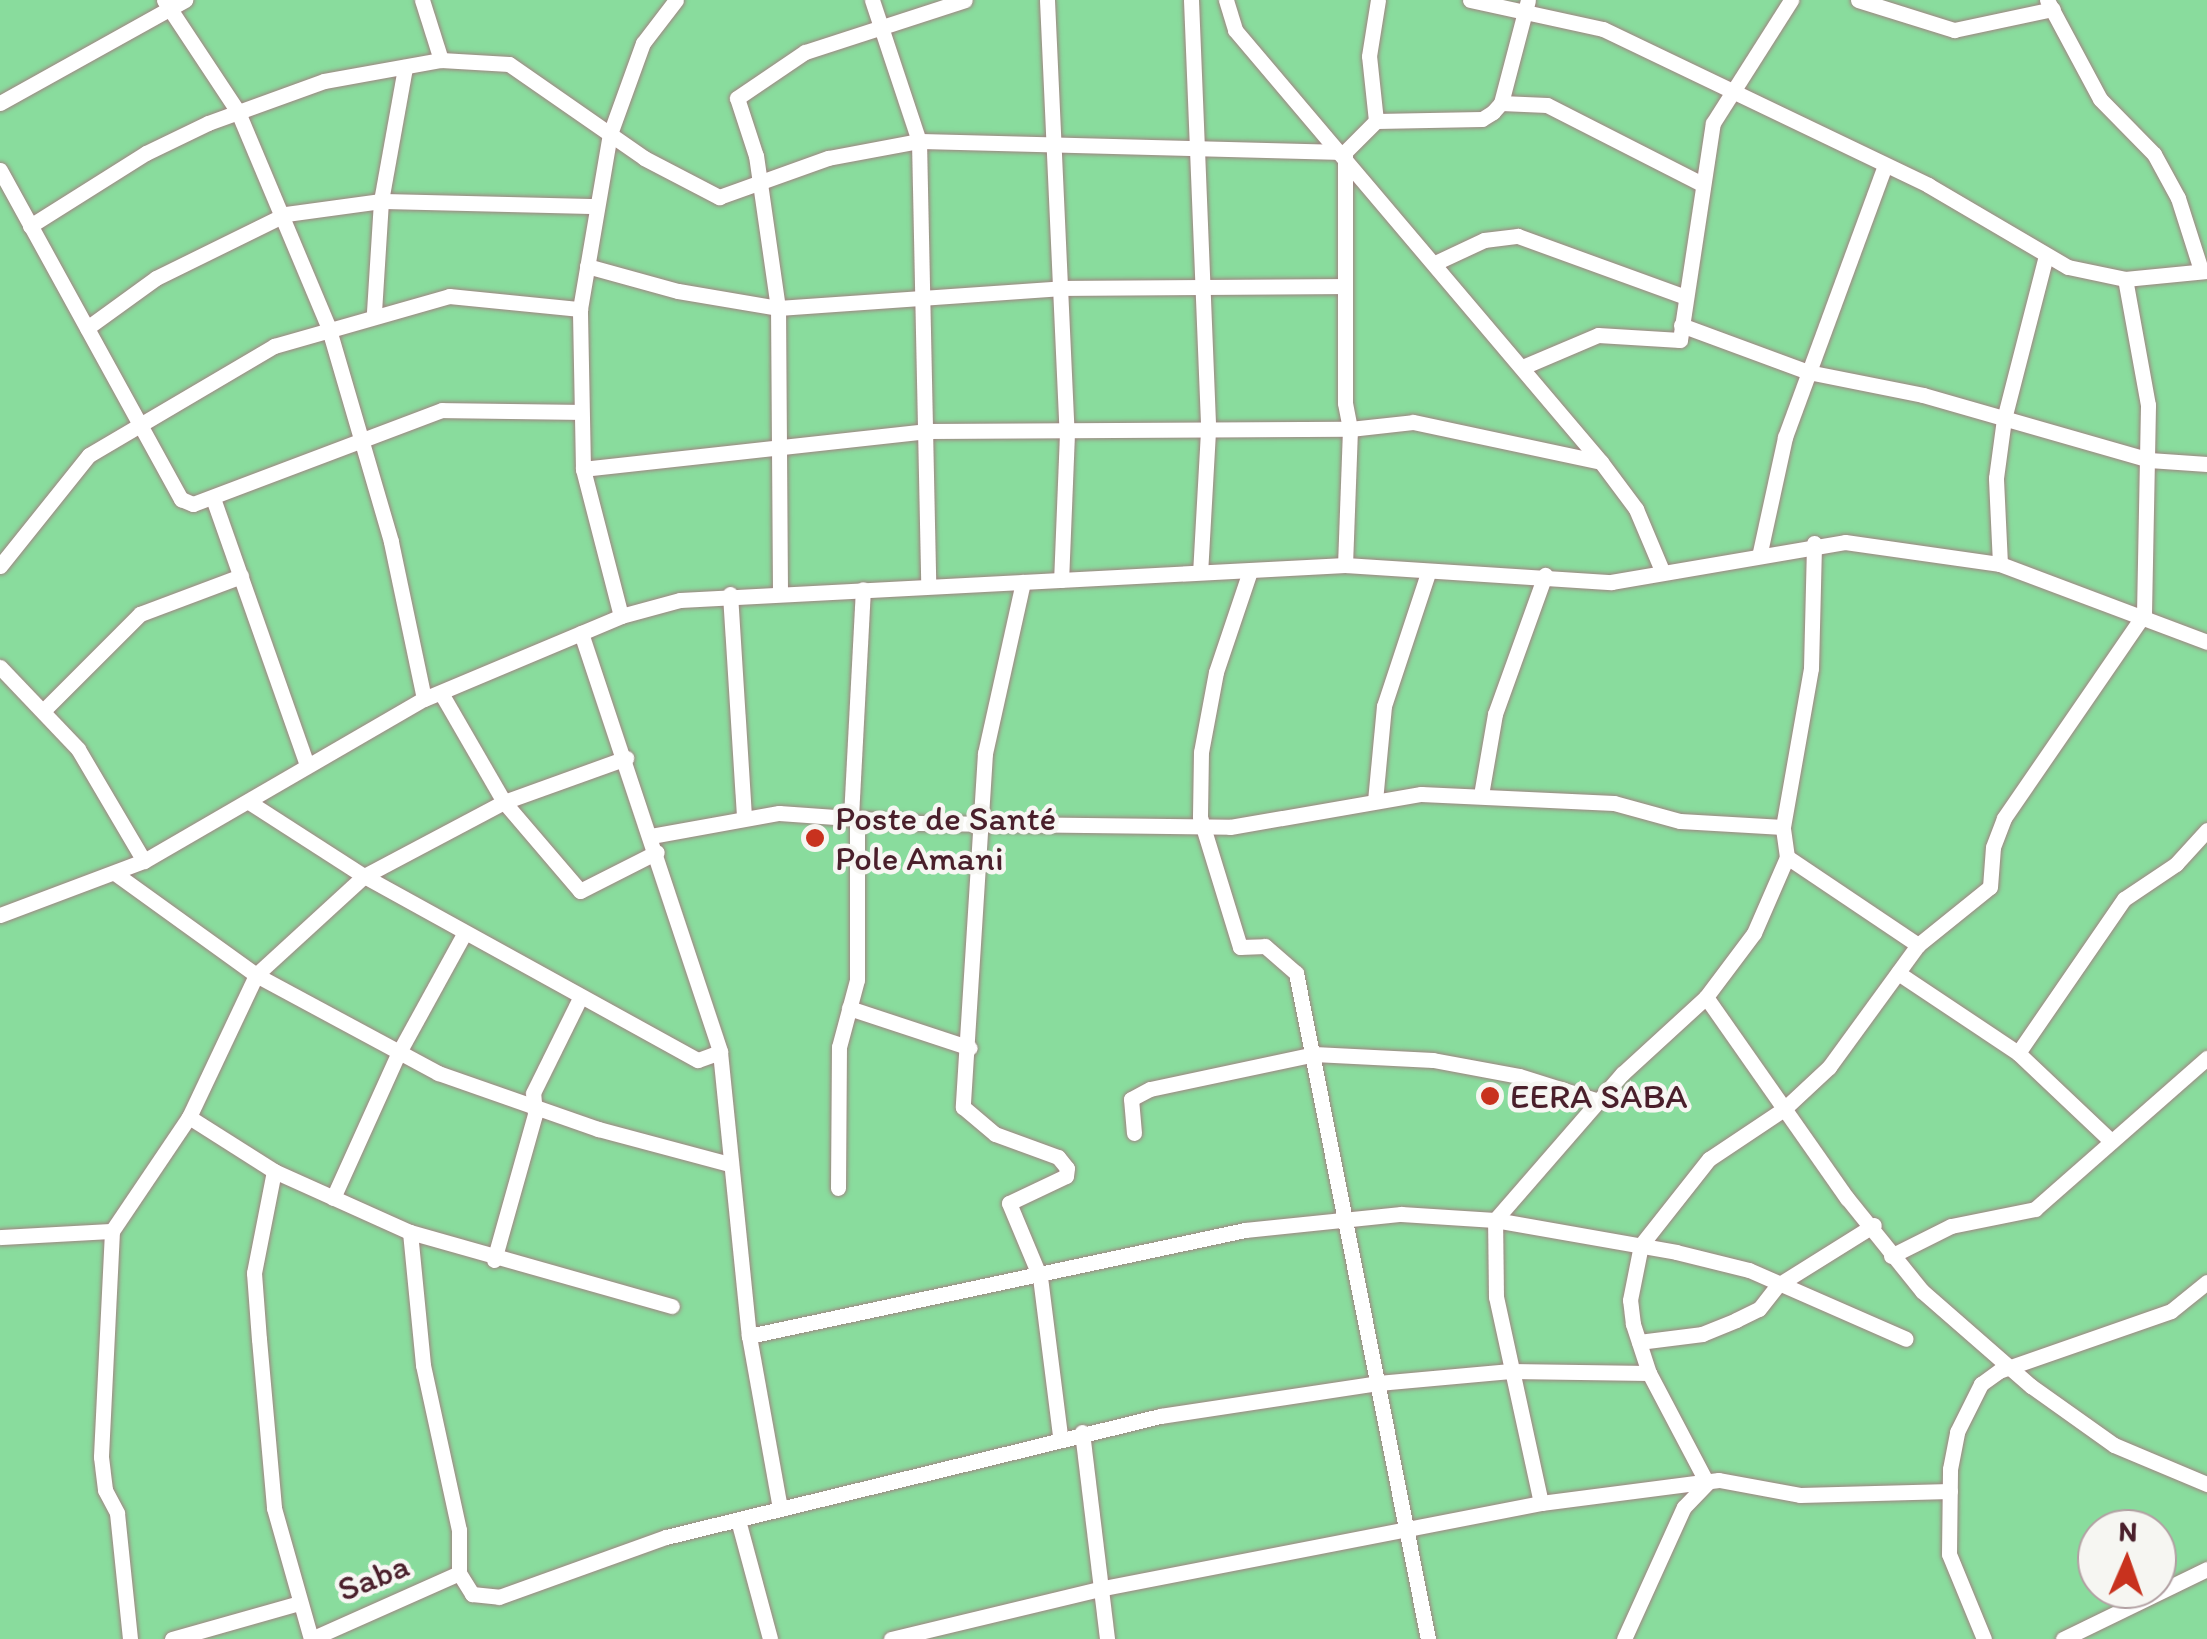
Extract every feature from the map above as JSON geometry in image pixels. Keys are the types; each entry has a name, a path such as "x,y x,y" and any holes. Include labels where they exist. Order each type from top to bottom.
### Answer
{"street":[{"path":"0,103 167,4 186,0"},
{"path":"422,0 441,60"},
{"path":"621,616 582,470 578,412 580,309 593,206 610,134 644,42 676,0"},
{"path":"872,0 919,141 928,585"},
{"path":"780,591 782,444 778,308 756,185 756,156 737,98 805,52 879,24 964,0"},
{"path":"1047,0 1057,149 1067,433 1061,580"},
{"path":"1191,0 1206,287 1208,431 1200,572"},
{"path":"1226,0 1235,30 1345,152 1601,462 1636,509 1663,573"},
{"path":"1376,121 1369,56 1378,0"},
{"path":"1470,0 1526,5 1603,29 1979,211 2046,255 2125,279 2204,270 2178,198 2154,154 2100,99 2050,5 1954,30 1858,0"},
{"path":"1525,366 1598,336 1680,340 1683,296 1713,123 1791,0"},
{"path":"167,4 238,112 286,214 328,326 365,439 424,699"},
{"path":"1345,565 1350,428 1344,286 1345,152 1376,121 1482,119 1501,103 1526,5"},
{"path":"30,226 146,153 238,112 324,82 441,60 509,64 610,134 720,197 828,158 919,141 1057,149 1345,152"},
{"path":"374,312 381,201 404,67"},
{"path":"1501,103 1547,105 1702,184"},
{"path":"1760,552 1785,437 1884,168"},
{"path":"0,170 141,420 181,499 214,501 442,410 578,412"},
{"path":"86,328 156,278 286,214 381,201 593,206"},
{"path":"1435,263 1484,240 1518,236 1683,296"},
{"path":"2000,564 1996,478 2004,420 2046,255"},
{"path":"587,266 678,292 778,308 921,294 1062,288 1344,286"},
{"path":"1707,1483 1649,1373 1639,1342 1630,1300 1642,1246 1709,1159 1784,1109 1829,1067 1918,945 1990,886 1993,847 2004,818 2144,614 2148,405 2125,279"},
{"path":"0,566 89,455 141,420 274,346 374,312 449,296 580,309"},
{"path":"1681,325 1808,372 2149,460 2207,464"},
{"path":"582,470 782,444 927,431 1208,431 1350,428 1413,422 1601,462"},
{"path":"214,501 306,762"},
{"path":"1541,1504 1496,1297 1496,1220 1599,1101 1706,997 1754,933 1787,857 1783,827 1811,668 1814,543"},
{"path":"0,915 144,861 249,802 306,762 424,699 621,616 730,594 1345,565 1611,582 1814,543 1912,548 2000,564 2144,614 2207,642"},
{"path":"1250,571 1213,688 1201,752 1204,823 1240,947 1265,946 1296,974 1428,1639"},
{"path":"1376,802 1384,706 1428,573"},
{"path":"1481,794 1496,714 1545,575"},
{"path":"44,710 140,614 241,576"},
{"path":"1024,582 985,753 964,1108 995,1134 1058,1157 1067,1168 1066,1176 1009,1203 1040,1277 1060,1436"},
{"path":"838,1188 838,1047 857,980 854,818 863,590"},
{"path":"730,594 744,816"},
{"path":"580,633 626,758 720,1052 749,1336 780,1508"},
{"path":"0,667 78,749 144,861"},
{"path":"441,694 504,802 580,891 654,844 744,816 978,823 1204,823 1230,827 1376,802 1481,794 1614,803 1680,821 1783,827"},
{"path":"130,1639 117,1513 101,1457 112,1230 189,1117 256,975 364,876 504,802 626,758"},
{"path":"249,802 364,876 580,998 698,1060 720,1052"},
{"path":"2018,1054 2124,899 2176,864 2207,830"},
{"path":"1787,857 1918,945"},
{"path":"116,874 256,975 398,1054 534,1104 730,1164"},
{"path":"333,1198 398,1054 464,934"},
{"path":"1898,972 2018,1054 2111,1141"},
{"path":"1706,997 1847,1198 1874,1225 1891,1256 2014,1369 2114,1446 2207,1484"},
{"path":"494,1260 534,1104 533,1093 580,998"},
{"path":"849,1008 970,1048"},
{"path":"1134,1134 1130,1099 1150,1089 1314,1054 1433,1060 1520,1076 1599,1101"},
{"path":"1891,1256 1951,1226 2034,1209 2207,1058"},
{"path":"189,1117 274,1171 410,1232 494,1260 672,1306"},
{"path":"274,1171 254,1273 274,1508 296,1604 311,1639"},
{"path":"749,1336 1246,1230 1342,1215 1496,1220 1642,1246 1749,1270 1906,1339"},
{"path":"1639,1342 1702,1334 1760,1309 1778,1285 1874,1225"},
{"path":"0,1237 112,1230"},
{"path":"410,1232 423,1365 460,1530 459,1573 472,1594 499,1597 666,1537 1060,1436 1378,1383 1510,1371 1649,1373"},
{"path":"1984,1639 1950,1554 1950,1491 1957,1432 1975,1394 1999,1371 2014,1369 2171,1311 2207,1282"},
{"path":"1082,1432 1104,1588 1107,1639"},
{"path":"891,1639 943,1634 1104,1588 1541,1504 1730,1479 1800,1495 1950,1491"},
{"path":"1624,1639 1684,1507 1707,1483"},
{"path":"738,1520 770,1639"},
{"path":"2064,1639 2207,1569"},
{"name":"Saba","path":"311,1639 459,1573"},
{"path":"172,1639 296,1604"}],"green space":[{"path":"0,0 2207,0 2207,1639 0,1639"}],"place":[{"name":"Poste de Santé Pole Amani","path":"815,838"},
{"name":"EERA SABA","path":"1490,1096"}]}
